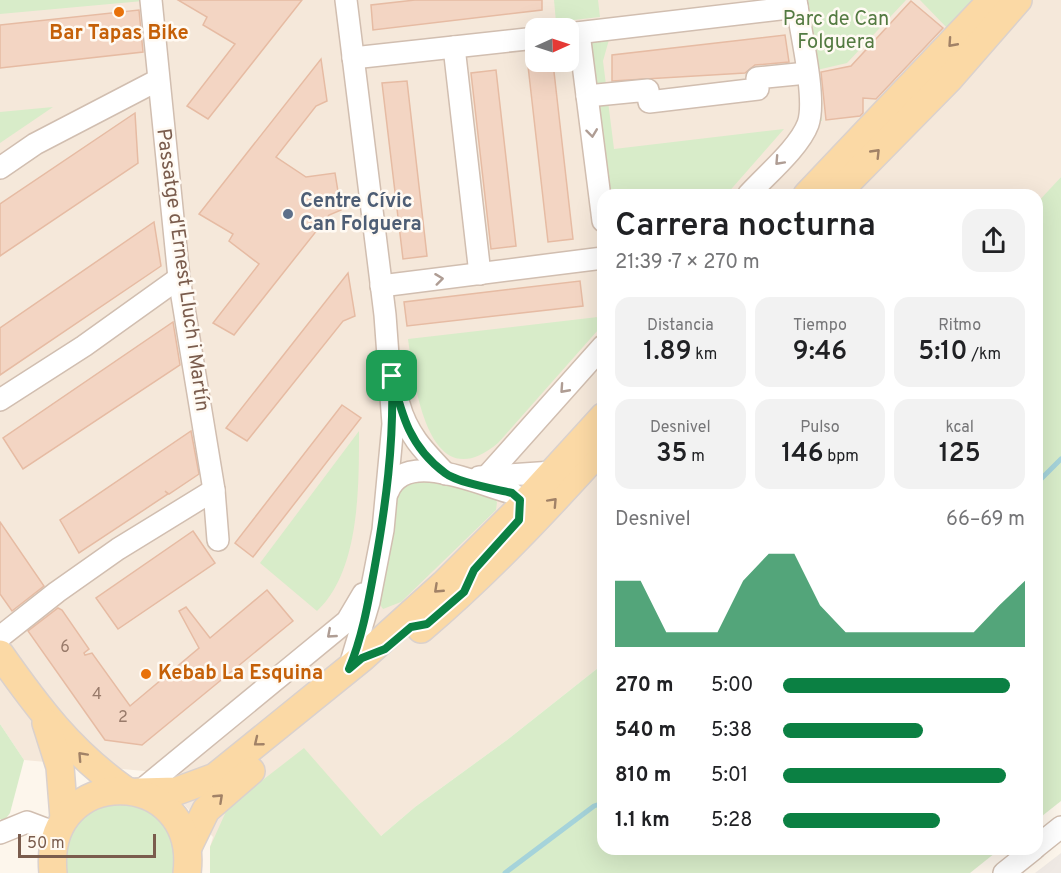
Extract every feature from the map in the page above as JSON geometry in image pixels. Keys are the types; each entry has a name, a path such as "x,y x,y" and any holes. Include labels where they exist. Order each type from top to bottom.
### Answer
{"main road":[{"path":"813,189 992,0"},
{"path":"841,189 950,78 1018,0"},
{"path":"54,851 79,804 97,793 177,791 215,777 355,663 444,584 597,424"},
{"path":"188,860 206,810 464,592 530,526 597,453"},
{"path":"0,654 44,716 89,764 132,791 156,800 171,812 182,828 188,860"},
{"path":"44,716 60,767 54,851"}],"street":[{"name":"Passatge d'Ernest Lluch i Martín","path":"151,0 179,278 214,490 218,540"},
{"path":"346,0 392,376 393,424 387,495 369,602 355,663"},
{"path":"579,33 796,3 811,102 808,124 795,144 754,189"},
{"path":"352,58 525,39"},
{"path":"454,47 480,274"},
{"path":"579,58 587,96 599,189"},
{"path":"587,96 648,90 649,102 758,89 757,78 807,73"},
{"path":"0,168 36,144 158,80"},
{"path":"381,286 597,259"},
{"path":"0,400 84,346 179,278"},
{"path":"487,476 597,353"},
{"path":"392,376 405,424 416,443 452,476 553,472"},
{"path":"387,495 392,482 408,471 424,470 512,493 520,504 519,520 474,570 464,592"},
{"path":"0,637 57,592 118,549 214,490"},
{"path":"132,791 347,621 361,601 374,569"},
{"path":"355,663 385,649 411,627 427,624"},
{"path":"0,833 27,822 54,851"},
{"path":"1043,842 1061,827"},
{"path":"1004,873 1026,855"}],"shaded area":[{"path":"0,0 1061,0 1061,177 1043,197 1043,189 597,189 597,669 507,740 415,807 381,836 325,873 210,873 210,847 213,837 155,772 24,760 0,724"},
{"path":"1061,853 1061,873 1035,873"}],"green space":[{"path":"0,0 154,0 0,14"},
{"path":"554,0 598,0 600,17 579,19 556,18"},
{"name":"Parc de Can Folguera","path":"802,0 906,0 847,63 817,70 822,121 817,122"},
{"name":"Parc de Can Folguera","path":"920,0 978,0 950,31"},
{"path":"610,36 603,61 614,149 784,129 731,189 609,189 588,41"},
{"path":"53,107 0,143 0,112"},
{"path":"1061,177 1061,801 1043,815 1043,196"},
{"path":"597,317 597,331 498,443 474,457 455,458 440,448 429,430 415,382 408,339"},
{"path":"359,431 357,502 349,551 342,574 331,594 317,611 260,563"},
{"path":"413,479 443,483 494,497 497,502 496,510 401,602 383,609 379,603 397,486"},
{"path":"597,669 597,855 992,855 970,873 210,873 210,847 228,807 304,748 381,836 415,807 507,740"},
{"path":"0,724 24,760 10,813 4,821 0,819"},
{"path":"156,800 187,873 53,873 74,808"}],"building":[{"path":"178,0 302,0 208,119 187,106 235,44 203,25 207,17"},
{"path":"415,0 542,0 542,10 373,30 371,5"},
{"path":"911,1 943,28 876,99 863,98 863,113 860,116 826,120 821,72 851,66"},
{"path":"139,10 143,52 0,68 0,25"},
{"path":"785,35 789,62 755,65 745,73 612,81 612,55"},
{"path":"321,59 327,101 316,106 276,157 306,177 335,173 341,210 329,215 234,335 213,323 259,264 229,241 233,234 199,214"},
{"path":"496,70 516,246 491,249 471,73"},
{"path":"529,72 554,72 573,239 548,242"},
{"path":"407,81 427,256 403,259 382,83"},
{"path":"135,113 138,163 0,256 0,204"},
{"path":"154,222 161,266 0,375 0,328"},
{"path":"348,273 355,316 343,321 247,441 226,428"},
{"path":"580,281 583,306 407,326 404,302"},
{"path":"173,322 180,365 23,469 3,438"},
{"path":"342,405 361,418 253,557 235,543"},
{"path":"191,431 199,474 169,494 165,491 168,494 79,553 60,520"},
{"path":"0,522 44,586 12,611 0,594"},
{"path":"193,531 215,563 118,629 96,598"},
{"path":"267,590 293,621 142,745 105,740 28,631 58,608 62,610 89,649 84,653 85,655 92,653 130,706 199,648 179,611 186,607 210,638"}],"waterway":[{"path":"1043,477 1061,459"},
{"path":"505,873 597,805"}],"place":[{"name":"Bar Tapas Bike","path":"119,12"},
{"name":"Centre Cívic Can Folguera","path":"288,214"},
{"name":"Kebab La Esquina","path":"146,674"}],"route":[{"path":"392,376 405,424 416,443 446,474 512,493 520,500 519,520 474,570 464,592 427,624 411,627 385,649 362,658 349,669 369,602 383,530 392,454 392,376"}]}
